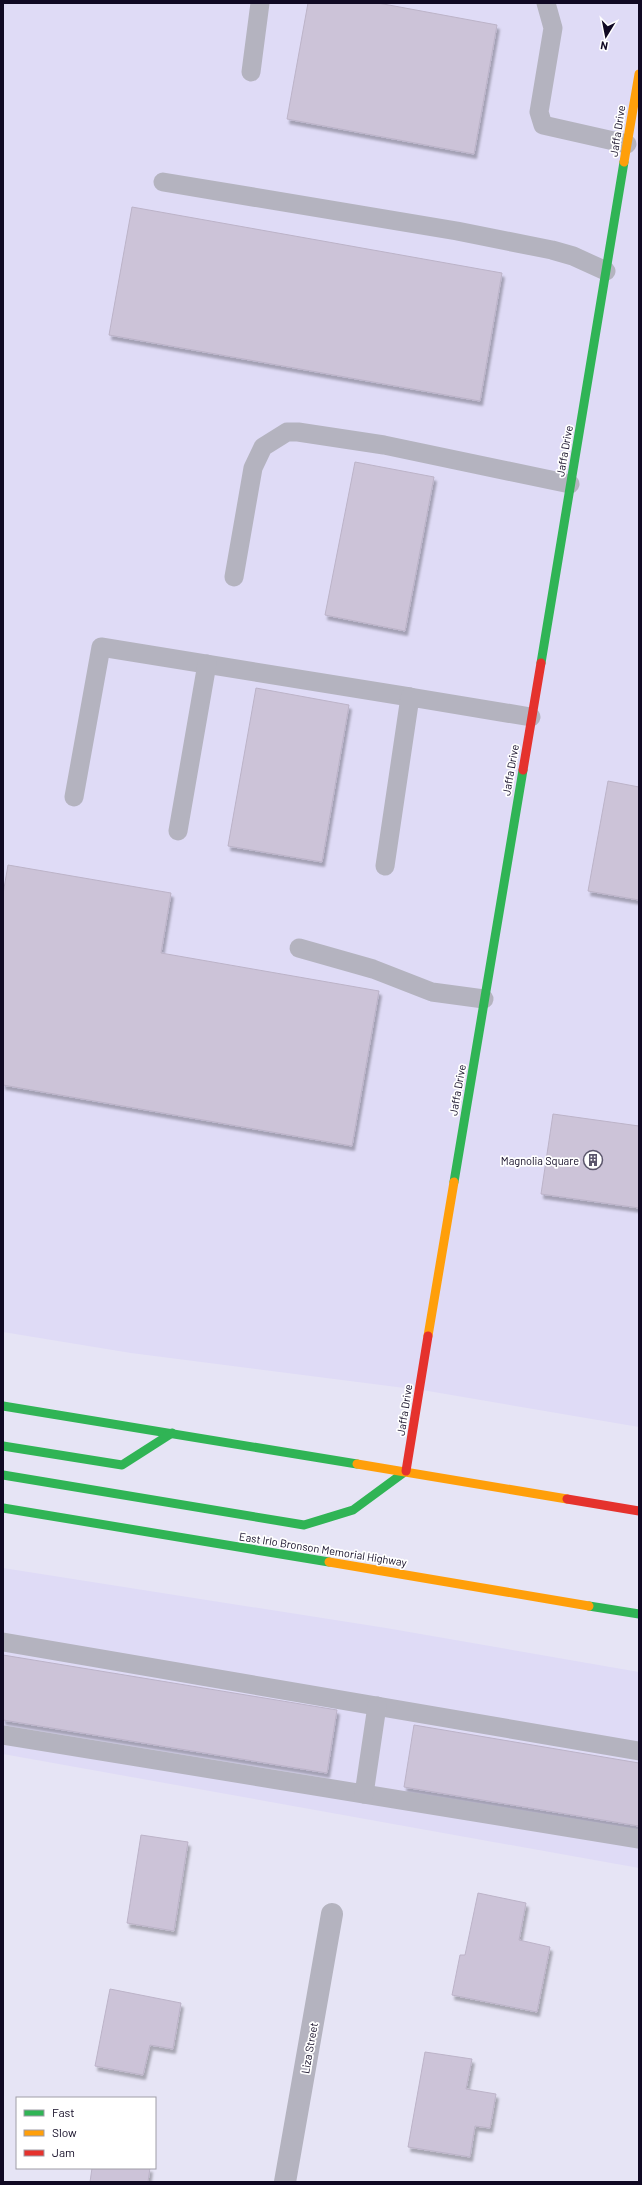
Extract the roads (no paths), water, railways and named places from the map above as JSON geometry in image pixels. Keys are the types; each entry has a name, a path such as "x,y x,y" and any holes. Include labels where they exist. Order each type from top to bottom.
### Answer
{"main road":[{"name":"Jaffa Drive","path":"406,1471 639,74"},
{"path":"3,1406 639,1510"},
{"path":"3,1446 122,1465 172,1433"},
{"path":"3,1475 304,1525 353,1510 406,1471"},
{"name":"East Irlo Bronson Memorial Highway","path":"3,1508 639,1614"}],"street":[{"name":"Liza Street","path":"285,2182 332,1914"}],"lane":[{"path":"251,72 260,3"},
{"path":"546,3 552,28 539,112 543,126 627,144"},
{"path":"163,182 457,231 573,256 606,271"},
{"path":"234,577 253,468 264,447 287,432 298,432 384,445 570,484"},
{"path":"74,797 101,647 531,717"},
{"path":"178,831 207,664"},
{"path":"385,866 410,697"},
{"path":"299,948 373,969 432,992 484,999"},
{"path":"3,1642 639,1751"},
{"path":"364,1794 378,1706"},
{"path":"3,1735 639,1839"}],"place":[{"name":"Magnolia Square","path":"593,1160"}]}
